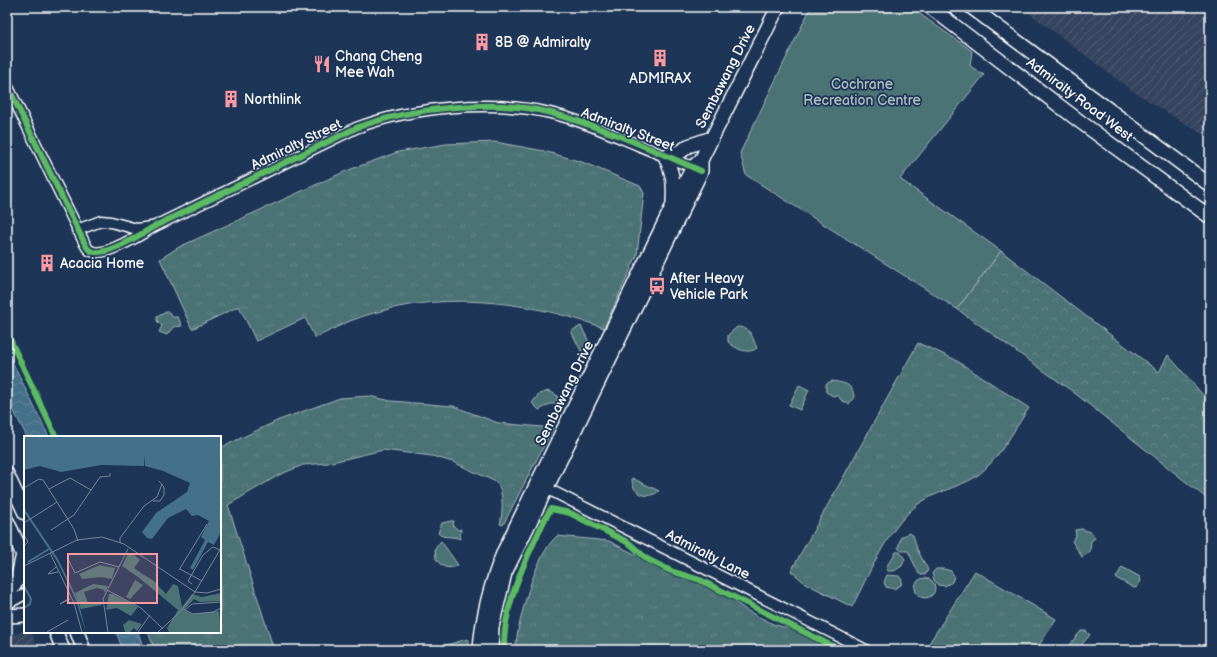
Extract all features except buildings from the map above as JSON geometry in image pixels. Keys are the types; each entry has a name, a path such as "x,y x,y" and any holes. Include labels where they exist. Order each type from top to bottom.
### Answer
{"main road":[{"name":"Sembawang Drive","path":"480,650 484,608 494,574 504,551 542,486 698,166 778,7"},
{"name":"Admiralty Road West","path":"930,7 1078,120 1210,217"},
{"name":"Admiralty Road West","path":"971,7 1210,185"},
{"path":"672,207 674,182 672,171 664,156 682,152 688,146 712,138"},
{"name":"Sembawang Drive","path":"491,650 492,627 505,573 542,486 672,207 698,166"},
{"path":"7,474 24,511"},
{"path":"7,521 24,557 16,581 7,596"},
{"path":"7,612 24,615"},
{"path":"56,633 62,650"},
{"path":"77,633 84,650"}],"street":[{"name":"Admiralty Street","path":"7,85 77,230 88,249 95,252 109,249 140,236 152,227 356,128 383,119 437,109 494,107 550,112 598,128 664,156 698,166"},
{"name":"Admiralty Street","path":"77,230 101,221 137,229 152,227"},
{"name":"Admiralty Lane","path":"542,486 866,650"},
{"path":"7,612 24,595"},
{"path":"7,612 24,607"}],"shaded area":[{"path":"1021,7 1210,7 1210,139 1134,92"},
{"path":"24,630 24,633 31,633 39,650 7,650 7,638"}],"green space":[{"name":"Cochrane Recreation Centre","path":"811,7 910,7 972,51 970,66 984,75 900,179 1001,251 957,309 746,175 740,153"},
{"path":"495,142 544,151 582,162 640,186 644,193 637,255 604,328 542,310 478,302 445,302 413,305 381,311 350,321 315,338 305,318 256,341 239,306 192,329 160,259 179,247 346,171 398,152 446,144"},
{"path":"1001,251 1159,372 1168,355 1210,403 1210,501 1072,391 957,309"},
{"path":"169,312 172,317 178,317 182,326 173,327 167,335 159,332 162,326 157,321 157,317"},
{"path":"581,326 591,346 581,351 571,331"},
{"path":"737,327 742,327 749,331 757,348 746,351 735,347 728,342 728,335"},
{"path":"918,343 954,359 1029,408 1004,447 988,466 972,479 924,500 910,511 901,521 892,532 878,556 852,607 805,583 791,571"},
{"path":"832,381 850,386 854,397 849,404 841,400 838,395 833,396 826,392 826,384"},
{"path":"799,385 809,390 800,410 789,405"},
{"path":"549,391 558,396 556,404 550,404 539,410 532,403 539,394"},
{"path":"369,396 391,401 453,406 498,423 553,428 503,525 500,524 502,514 502,496 496,482 453,462 432,456 383,450 328,463 303,465 279,475 228,505 274,650 155,650 148,633 221,633 221,448 279,420 340,398"},
{"path":"632,478 659,491 650,495 641,494 634,488"},
{"path":"454,521 453,525 458,530 461,529 460,539 442,536 438,533 442,523"},
{"path":"1082,529 1092,533 1095,538 1091,541 1090,552 1082,557 1072,541 1076,536 1075,530"},
{"path":"909,533 913,535 917,549 928,570 925,575 919,574 908,551 902,551 898,548 901,537"},
{"path":"557,536 609,541 658,566 694,577 725,594 746,610 773,624 797,631 837,650 515,650 529,589 542,557 549,545"},
{"path":"441,541 458,565 449,568 443,566 436,559 435,549"},
{"path":"896,552 900,552 905,559 902,566 894,571 888,571 886,567"},
{"path":"1122,567 1140,577 1141,581 1137,587 1134,588 1116,578"},
{"path":"936,569 951,571 954,576 952,582 945,586 938,585 934,580 932,573"},
{"path":"975,571 1056,619 1036,650 937,650 928,645"},
{"path":"887,575 899,576 902,580 901,585 894,589 886,587 884,582"},
{"path":"921,578 929,578 935,584 935,592 929,598 921,598 915,592 915,584"},
{"path":"1081,631 1086,631 1090,635 1077,650 1065,650"},
{"path":"468,639 468,650 428,650"}],"water":[{"path":"7,351 49,436 26,436 7,398"},
{"path":"116,633 138,633 144,650 123,650"}],"cycle path":[{"path":"7,85 86,246 88,249 97,252 122,244 153,227 356,128 401,115 453,107 505,106 551,113 609,132 701,171"},
{"path":"7,333 56,436"},
{"path":"504,650 506,622 513,594 529,553 551,509 570,513 629,543 647,559 671,571 700,580 840,650"}],"place":[{"name":"8B @ Admiralty","path":"482,42"},
{"name":"ADMIRAX","path":"660,58"},
{"name":"Chang Cheng Mee Wah","path":"322,64"},
{"name":"Northlink","path":"231,99"},
{"name":"Acacia Home","path":"47,263"},
{"name":"After Heavy Vehicle Park","path":"657,286"}]}
